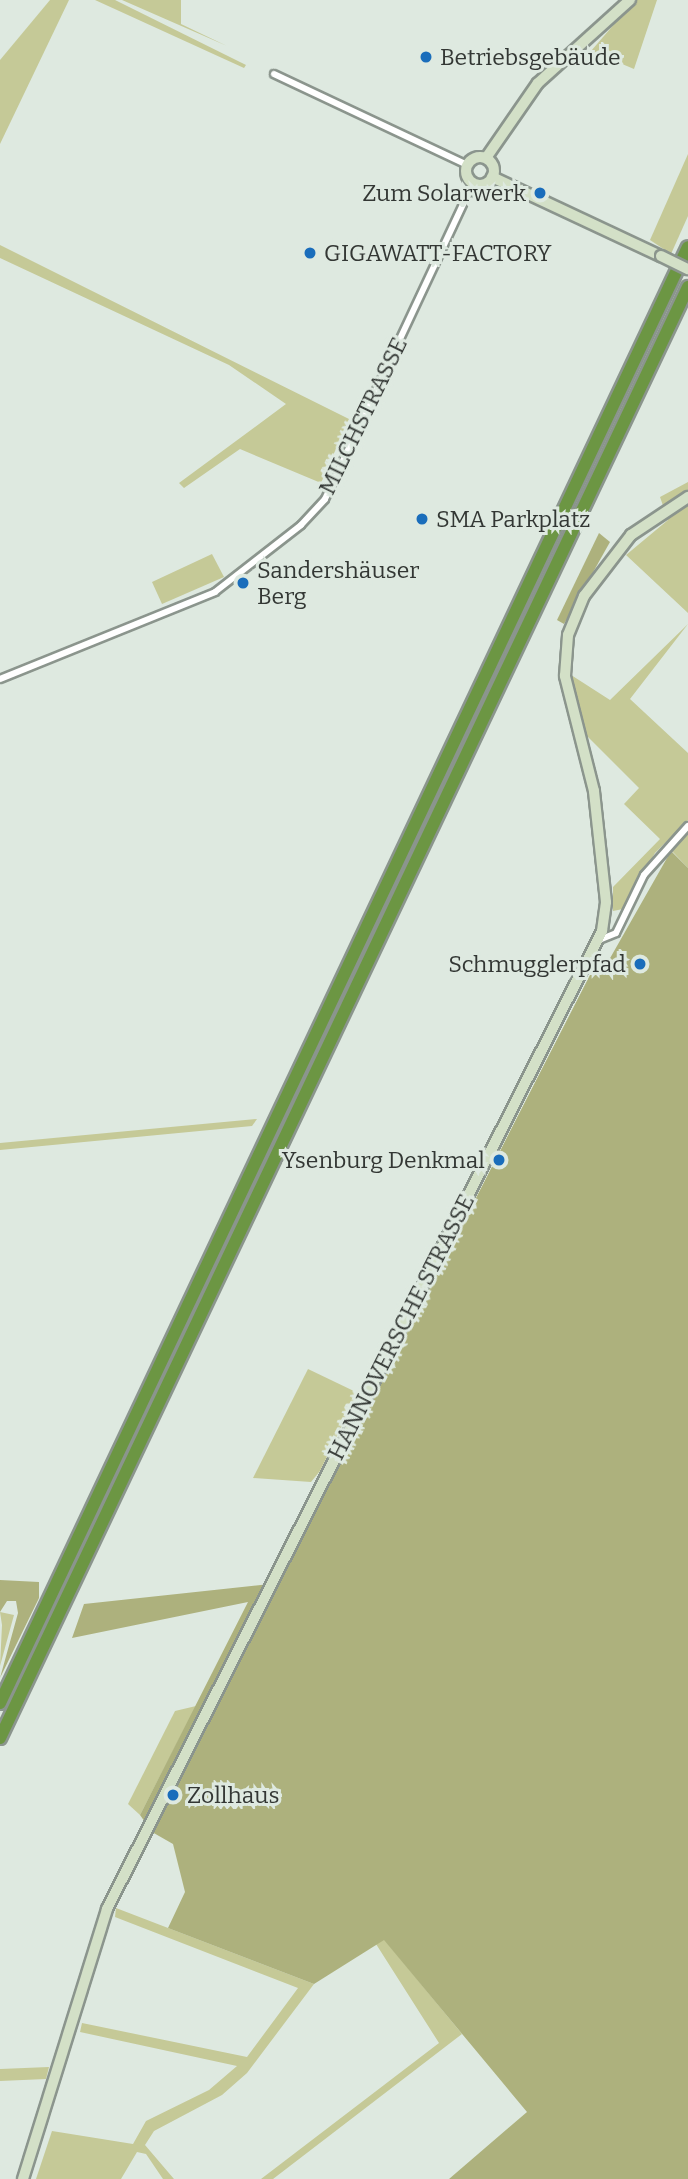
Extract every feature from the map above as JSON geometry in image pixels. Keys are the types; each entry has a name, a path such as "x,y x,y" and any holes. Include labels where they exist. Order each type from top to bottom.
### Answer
{"highway":[{"path":"0,1703 688,247"},
{"path":"0,1738 688,287"}],"main road":[{"path":"630,0 538,83 486,158 467,165 473,183 492,177 688,269"},
{"path":"486,158 492,177"},
{"name":"HANNOVERSCHE STRASSE","path":"23,2179 112,1898 599,940 604,883 591,778 566,687 566,645 579,605 617,551 654,514 688,497"}],"street":[{"path":"274,74 467,165"},
{"name":"MILCHSTRASSE","path":"0,679 215,592 301,524 325,499 473,183"},
{"path":"599,940 616,933 644,875 688,826"}],"green space":[{"path":"50,0 69,0 0,144 0,60"},
{"path":"95,0 115,0 246,65 244,68"},
{"path":"122,0 181,0 181,24 227,46"},
{"path":"635,0 657,0 634,69 591,51"},
{"path":"688,154 688,216 671,254 650,240"},
{"path":"0,245 349,419 321,483 240,449 184,488 179,483 286,404 229,365 0,258"},
{"path":"688,482 688,613 626,555 668,520 660,497"},
{"path":"599,533 610,542 564,624 557,620"},
{"path":"212,554 224,577 162,604 152,582"},
{"path":"688,624 630,699 688,753 688,820 655,853 623,909 613,911 613,887 660,839 624,804 639,788 585,734 568,673 610,700"},
{"path":"688,832 688,868 670,849"},
{"path":"671,851 688,868 688,2179 449,2179 527,2112 384,1940 314,1984 168,1928 185,1892 173,1844 152,1832 140,1815 248,1602 72,1638 84,1604 279,1583 590,975 609,960"},
{"path":"257,1119 252,1126 0,1150 0,1143"},
{"path":"308,1369 358,1393 320,1471 311,1482 253,1478"},
{"path":"0,1580 39,1582 39,1598 0,1678 18,1613 16,1601 7,1601 0,1612"},
{"path":"0,1612 14,1615 0,1666 2,1625"},
{"path":"196,1706 140,1815 128,1804 175,1711"},
{"path":"116,1908 314,1984 247,2073 222,2095 154,2131 145,2145 174,2179 163,2179 146,2154 137,2152 121,2179 36,2179 52,2131 133,2144 146,2121 209,2090 237,2066 80,2032 82,2023 247,2057 298,1988 115,1917"},
{"path":"384,1939 462,2034 273,2179 261,2179 439,2043 376,1944"},
{"path":"49,2067 46,2079 0,2081 0,2069"}],"place":[{"name":"Betriebsgebäude","path":"426,57"},
{"name":"Zum Solarwerk","path":"540,193"},
{"name":"GIGAWATT-FACTORY","path":"310,253"},
{"name":"SMA Parkplatz","path":"422,519"},
{"name":"Sandershäuser Berg","path":"243,583"},
{"name":"Schmugglerpfad","path":"640,964"},
{"name":"Ysenburg Denkmal","path":"499,1160"},
{"name":"Zollhaus","path":"173,1795"}]}
